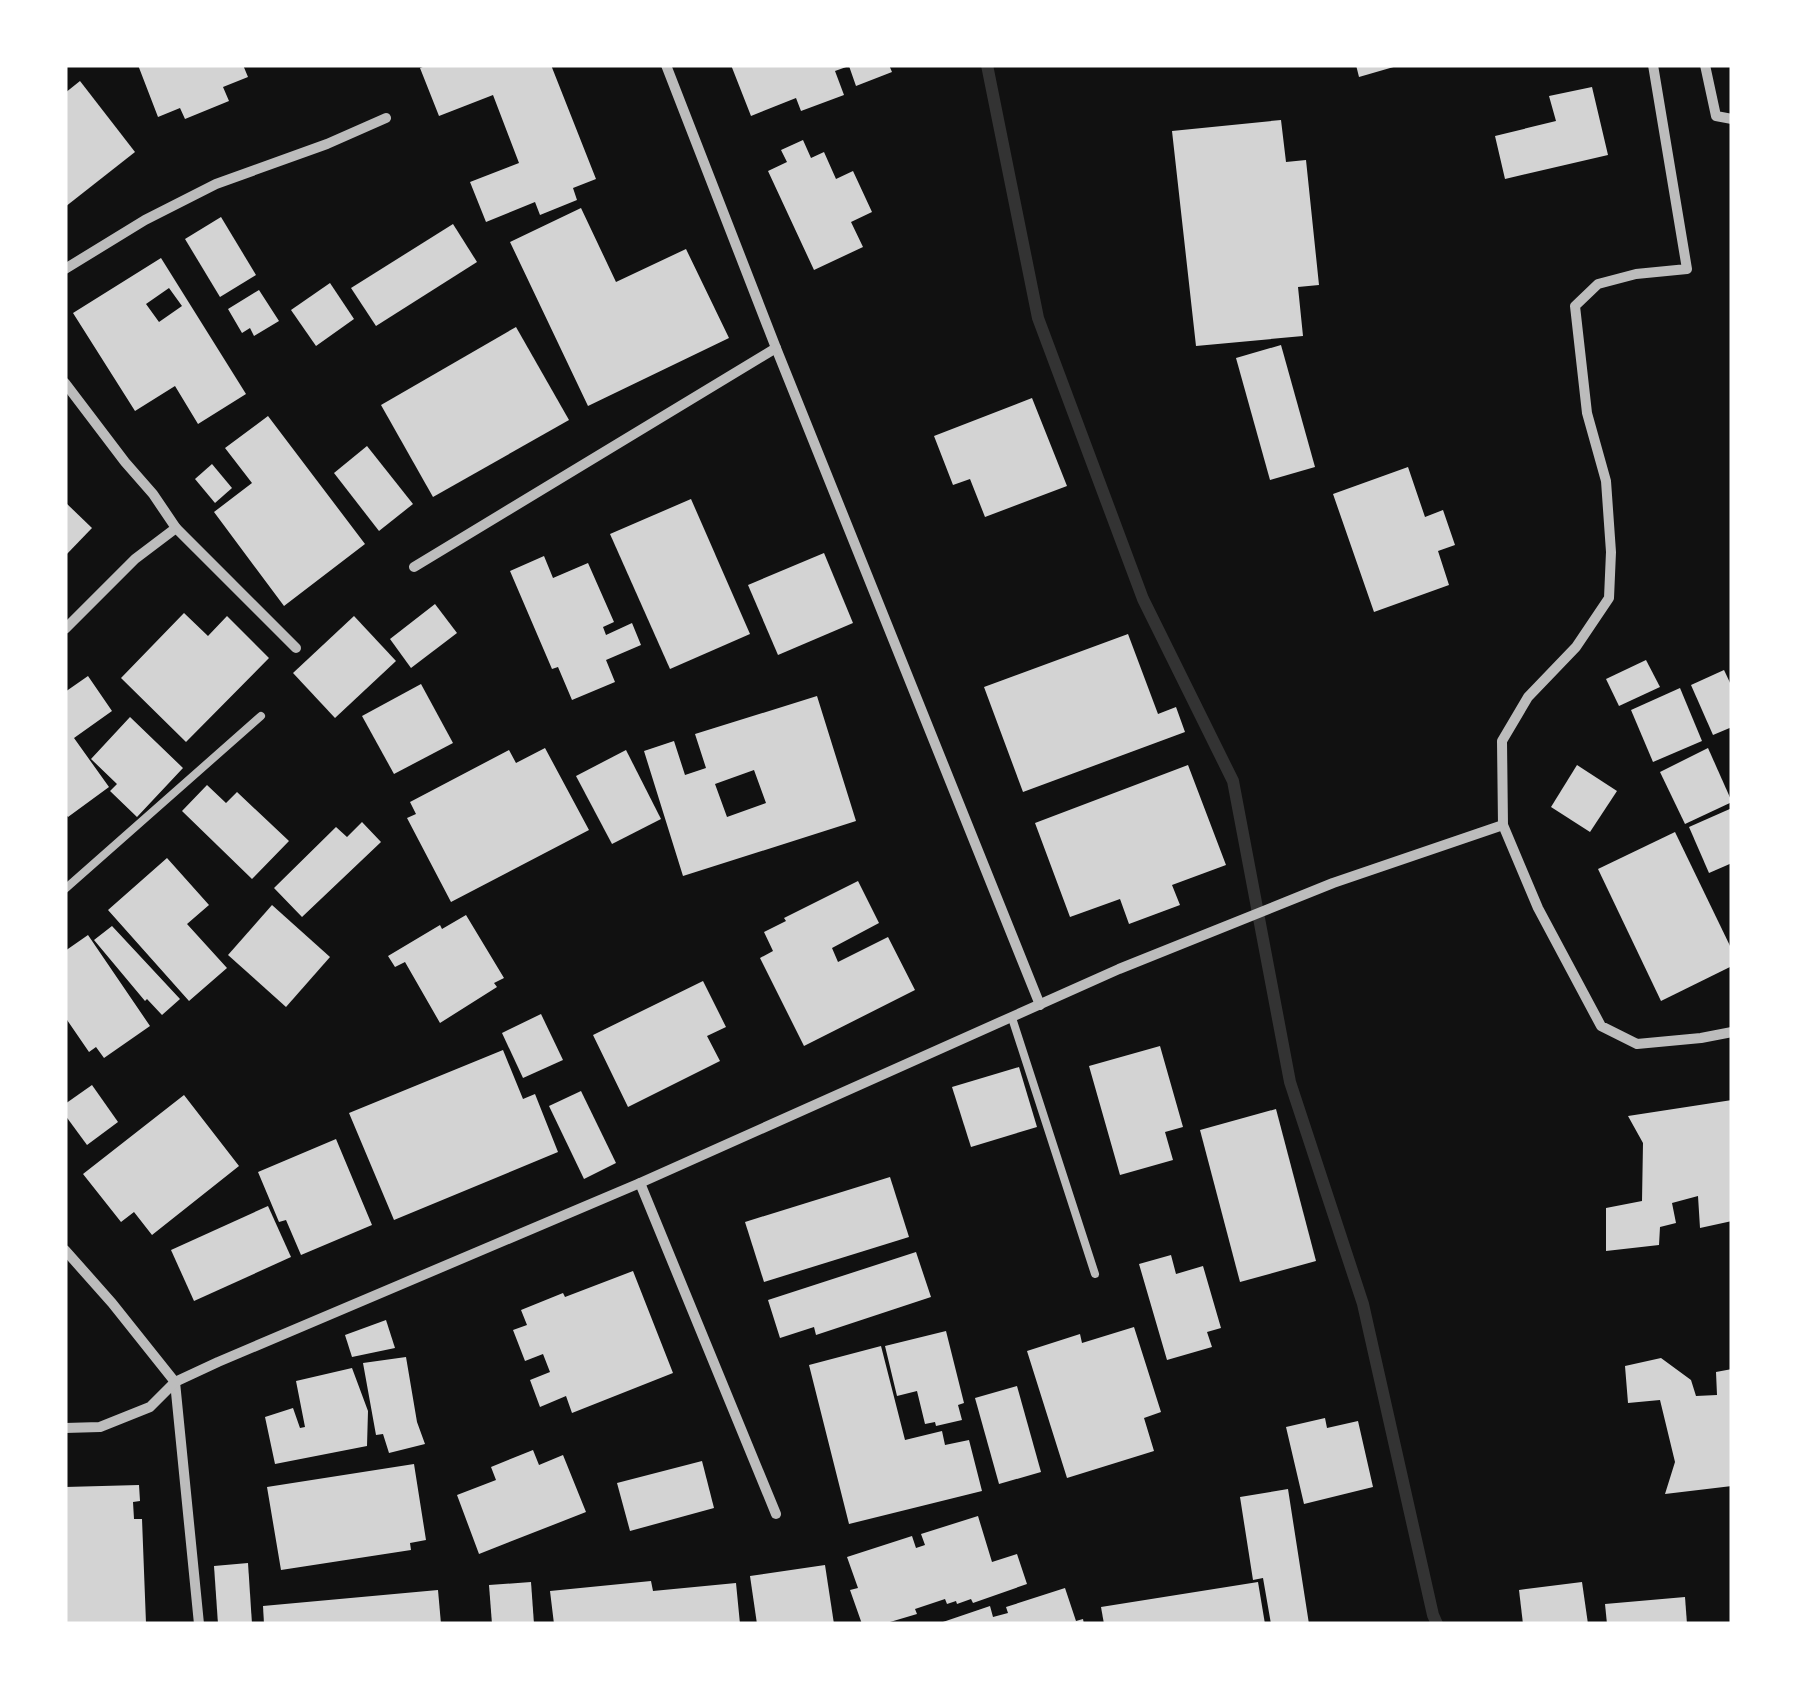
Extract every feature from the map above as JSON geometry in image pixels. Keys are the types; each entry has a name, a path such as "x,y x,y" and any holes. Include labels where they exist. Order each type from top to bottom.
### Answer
{"street":[{"path":"666,65 1040,1005"},
{"path":"1652,65 1687,270 1636,274 1598,284 1575,306 1587,414 1606,481 1611,552 1609,598 1576,647 1528,697 1502,741 1503,825 1538,908 1600,1026 1636,1044 1732,1032"},
{"path":"1705,65 1716,116 1732,119"},
{"path":"65,269 145,220 216,184 386,118"},
{"path":"414,567 776,348"},
{"path":"65,383 176,528 296,648"},
{"path":"65,629 135,558 176,528"},
{"path":"65,1428 100,1428 150,1407 175,1382 640,1183 1120,969 1333,884 1503,825"},
{"path":"640,1183 776,1514"},
{"path":"65,1250 175,1382 199,1624"}],"lane":[{"path":"65,889 260,716"},
{"path":"1012,1018 1094,1274"}],"building":[{"path":"138,65 243,65 248,77 223,87 229,101 185,119 180,108 158,117"},
{"path":"551,65 596,179 573,188 577,200 540,215 535,202 486,222 470,182 519,163 493,95 439,116 420,68"},
{"path":"731,65 889,65 892,72 856,86 849,66 835,71 844,95 801,111 796,98 751,116"},
{"path":"1356,65 1397,65 1397,66 1359,77"},
{"path":"80,81 135,152 65,207 65,93"},
{"path":"1592,87 1608,155 1505,179 1495,136 1556,121 1549,96"},
{"path":"1281,120 1286,162 1306,160 1319,285 1298,287 1303,336 1196,346 1172,131"},
{"path":"803,140 811,158 824,152 836,179 853,171 872,212 851,222 863,247 814,270 768,171 787,162 781,150"},
{"path":"581,208 616,282 686,249 729,338 588,406 510,242"},
{"path":"221,217 256,275 220,297 185,239"},
{"path":"453,224 477,262 376,326 351,288"},
{"path":"161,258 246,394 198,424 175,386 135,411 73,313","holes":["169,288 182,306 159,322 146,304"]},
{"path":"330,283 354,319 316,346 291,310"},
{"path":"259,290 279,321 254,336 250,328 242,333 228,309"},
{"path":"516,327 569,420 433,497 381,405"},
{"path":"1281,345 1315,467 1270,480 1236,358"},
{"path":"1032,398 1067,486 985,517 970,479 953,485 934,436"},
{"path":"268,416 365,544 284,606 214,512 252,483 225,448"},
{"path":"367,446 413,504 379,531 334,473"},
{"path":"212,464 232,488 215,503 195,479"},
{"path":"1408,467 1425,517 1443,510 1455,545 1438,551 1449,585 1374,612 1333,494"},
{"path":"691,499 750,634 670,669 610,534"},
{"path":"65,502 92,528 65,556"},
{"path":"824,553 853,623 778,655 748,585"},
{"path":"544,556 553,578 588,563 614,622 603,627 606,635 632,623 641,645 606,660 615,682 572,700 558,667 552,669 510,571"},
{"path":"435,604 457,633 411,668 390,639"},
{"path":"184,613 208,636 227,616 269,658 186,742 121,678"},
{"path":"354,616 396,661 335,718 293,673"},
{"path":"1128,634 1158,714 1176,707 1185,732 1023,792 984,687"},
{"path":"1646,660 1660,687 1619,706 1606,679"},
{"path":"1724,670 1732,687 1732,727 1713,735 1691,685"},
{"path":"88,676 112,711 74,738 109,787 68,817 65,692"},
{"path":"421,684 453,743 394,774 362,716"},
{"path":"1680,688 1702,741 1653,762 1631,710"},
{"path":"817,696 856,821 683,876 644,751 674,741 685,775 706,768 695,734","holes":["754,770 766,803 727,817 715,784"]},
{"path":"130,717 183,768 137,817 110,791 117,784 91,759"},
{"path":"545,748 589,830 451,902 407,818 416,814 410,802 509,750 516,763"},
{"path":"1708,748 1732,802 1685,824 1660,772"},
{"path":"626,750 661,819 612,844 576,776"},
{"path":"1188,765 1226,865 1172,885 1180,905 1129,924 1120,899 1070,917 1035,823"},
{"path":"1577,765 1617,791 1590,832 1551,807"},
{"path":"207,785 226,803 237,792 289,841 252,879 182,811"},
{"path":"1732,808 1732,863 1709,873 1689,827"},
{"path":"362,822 381,842 302,917 274,888 336,827 347,837"},
{"path":"1675,832 1732,950 1732,966 1661,1001 1598,869"},
{"path":"167,858 209,905 187,924 227,968 189,1001 108,910"},
{"path":"858,881 879,923 832,948 838,962 888,937 915,990 804,1046 760,958 773,951 764,932"},
{"path":"272,905 330,957 286,1007 228,955"},
{"path":"466,915 504,978 494,983 497,987 440,1023 405,962 395,967 388,956 440,925 442,929"},
{"path":"112,926 180,999 162,1015 145,1001 94,940"},
{"path":"88,935 150,1026 104,1058 96,1047 89,1052 65,1017 65,951"},
{"path":"703,981 726,1027 707,1036 720,1061 628,1107 593,1035"},
{"path":"541,1014 563,1060 523,1078 502,1033"},
{"path":"1160,1046 1183,1127 1165,1132 1173,1160 1120,1175 1089,1066"},
{"path":"503,1050 523,1099 535,1094 558,1152 394,1220 349,1113"},
{"path":"1019,1067 1037,1127 971,1147 952,1087"},
{"path":"92,1085 118,1122 87,1145 65,1115 65,1104"},
{"path":"581,1091 616,1163 584,1179 549,1106"},
{"path":"184,1095 239,1166 152,1235 134,1212 121,1222 83,1174"},
{"path":"1732,1100 1732,1221 1700,1228 1698,1196 1672,1203 1676,1223 1660,1227 1659,1245 1606,1251 1606,1208 1642,1201 1643,1143 1628,1116"},
{"path":"1276,1109 1316,1261 1240,1282 1200,1130"},
{"path":"336,1139 372,1225 301,1255 286,1220 279,1222 258,1172"},
{"path":"890,1177 909,1237 764,1282 745,1222"},
{"path":"268,1206 291,1257 194,1301 171,1250"},
{"path":"916,1252 931,1297 816,1335 814,1327 780,1338 768,1300"},
{"path":"1171,1255 1176,1274 1203,1266 1221,1328 1207,1332 1212,1347 1167,1360 1139,1264"},
{"path":"633,1271 673,1373 572,1413 566,1396 540,1407 530,1380 550,1372 543,1354 525,1361 513,1330 527,1325 521,1310"},
{"path":"386,1320 395,1348 352,1357 345,1335"},
{"path":"1134,1327 1161,1412 1144,1418 1154,1451 1067,1478 1027,1351 1080,1334 1082,1343"},
{"path":"946,1331 964,1403 958,1405 962,1420 936,1426 935,1422 925,1424 917,1391 897,1396 885,1346"},
{"path":"881,1346 905,1440 942,1431 945,1445 969,1440 982,1491 849,1524 809,1365"},
{"path":"406,1357 417,1422 425,1444 389,1453 383,1434 376,1435 363,1363"},
{"path":"1661,1358 1691,1380 1696,1396 1717,1395 1716,1372 1732,1369 1732,1486 1665,1494 1675,1462 1660,1400 1628,1403 1625,1366"},
{"path":"352,1368 368,1411 367,1446 275,1464 265,1417 293,1408 300,1428 305,1427 296,1381"},
{"path":"1017,1386 1041,1472 999,1484 975,1398"},
{"path":"1325,1418 1327,1428 1358,1421 1373,1487 1304,1504 1286,1427"},
{"path":"533,1450 539,1465 563,1455 586,1512 479,1554 457,1495 496,1480 491,1467"},
{"path":"702,1461 714,1508 630,1531 617,1483"},
{"path":"414,1464 426,1540 410,1543 411,1550 281,1570 267,1487"},
{"path":"139,1485 140,1501 133,1502 134,1519 142,1519 146,1623 65,1624 65,1487"},
{"path":"1288,1489 1309,1624 1271,1624 1263,1578 1253,1580 1240,1497"},
{"path":"978,1516 992,1562 1017,1554 1027,1584 973,1603 971,1599 947,1604 945,1599 915,1609 917,1614 891,1624 862,1624 850,1590 858,1588 847,1557 912,1536 916,1548 925,1545 921,1534"},
{"path":"248,1563 252,1624 218,1624 214,1566"},
{"path":"825,1565 834,1624 757,1624 750,1576"},
{"path":"651,1581 653,1591 736,1583 740,1624 554,1624 550,1591"},
{"path":"531,1582 534,1624 492,1624 489,1585"},
{"path":"1258,1582 1265,1624 1104,1624 1101,1607"},
{"path":"1582,1582 1588,1624 1523,1624 1519,1590"},
{"path":"1065,1588 1076,1621 1083,1619 1084,1624 937,1624 990,1606 993,1617 1008,1613 1006,1607"},
{"path":"438,1590 441,1624 264,1624 263,1606"},
{"path":"1685,1597 1687,1624 1607,1624 1605,1604"}],"waterway":[{"path":"987,65 1038,318 1143,599 1233,781 1290,1082 1363,1304 1437,1624"}]}
